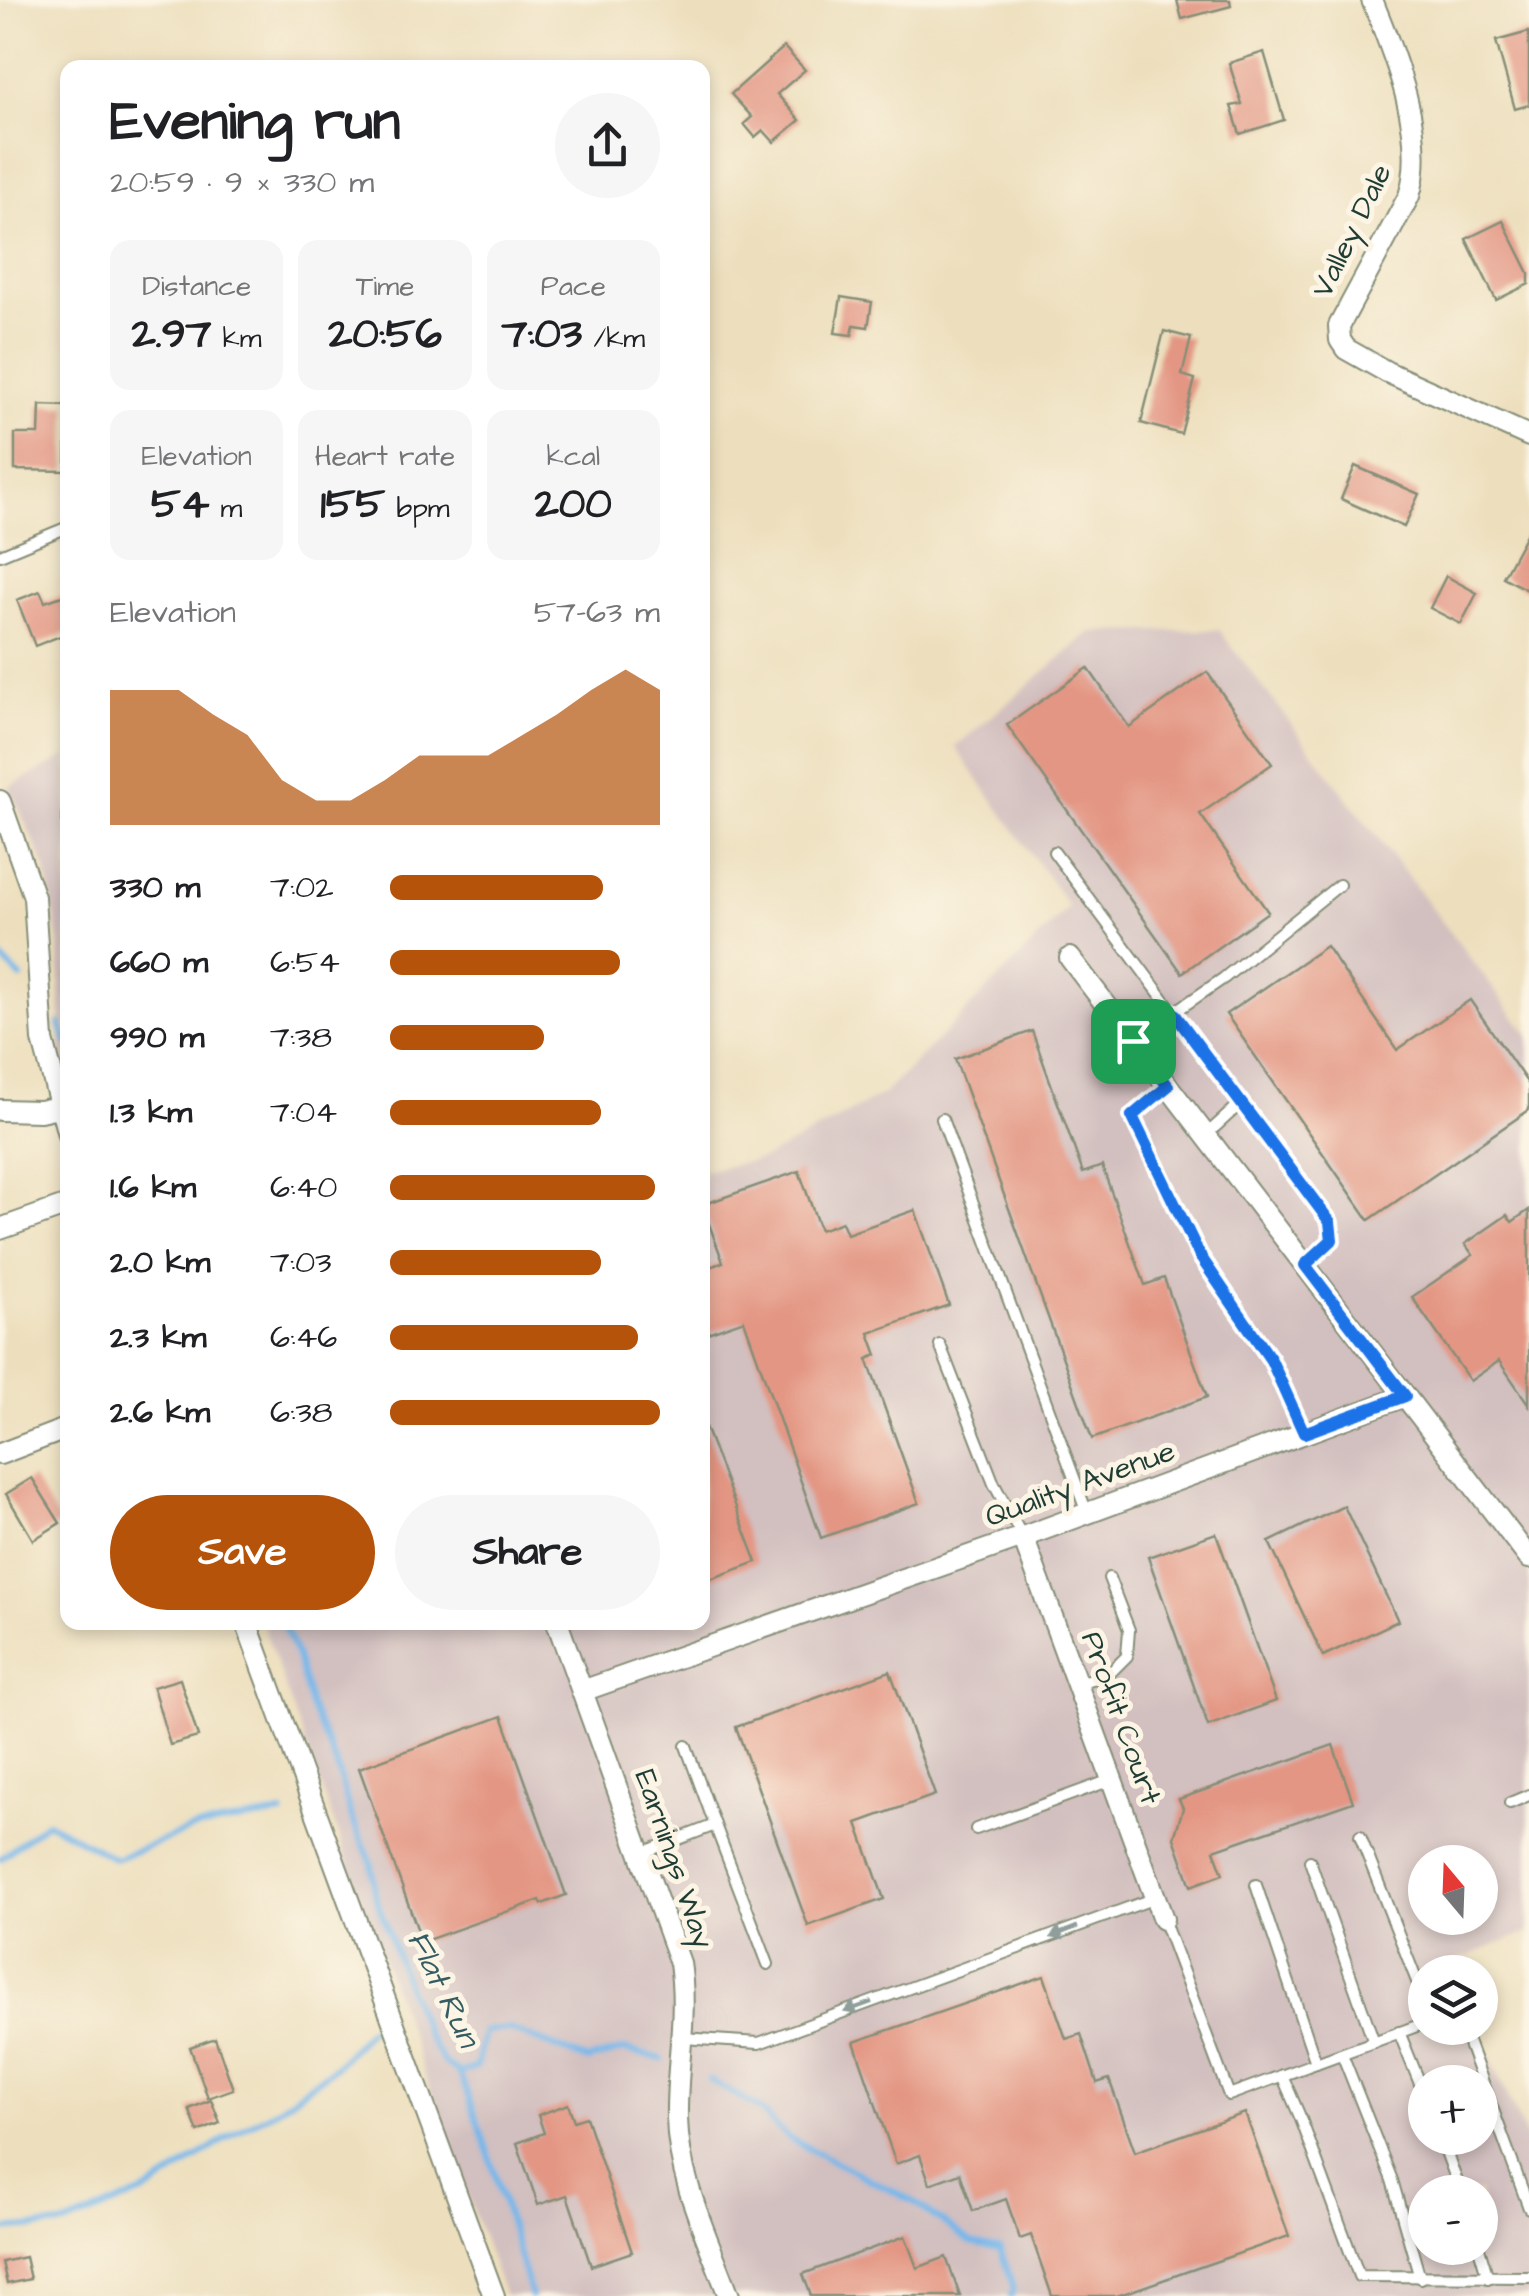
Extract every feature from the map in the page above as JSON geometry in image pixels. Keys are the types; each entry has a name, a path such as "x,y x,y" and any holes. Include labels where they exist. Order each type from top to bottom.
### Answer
{"street":[{"name":"Valley Dale","path":"1372,0 1414,132 1415,177 1409,196 1339,326 1340,340 1346,350 1386,372 1529,436"},
{"path":"0,801 34,898 43,1040 60,1113"},
{"path":"1070,958 1529,1558"},
{"path":"0,1110 40,1112 58,1107"},
{"path":"0,1229 60,1208"},
{"name":"Quality Avenue","path":"582,1692 1023,1538 1405,1396"},
{"path":"0,1454 60,1431"},
{"name":"Profit Court","path":"1023,1538 1164,1919"},
{"path":"249,1630 494,2296"},
{"name":"Earnings Way","path":"560,1630 680,1963 685,1993 677,2117 680,2148 697,2210 729,2296"}],"lane":[{"path":"0,555 60,530"},
{"path":"1054,852 1330,1222 1332,1240 1305,1265"},
{"path":"1133,1041 1224,978 1339,886"},
{"path":"1168,1086 1132,1116 1200,1256 1271,1360 1304,1433"},
{"path":"1206,1136 1241,1103"},
{"path":"942,1119 1087,1514"},
{"path":"940,1345 994,1484 1023,1538"},
{"path":"1076,1683 1108,1675 1127,1656 1129,1630 1109,1578"},
{"path":"686,1746 768,1964"},
{"path":"976,1829 1111,1780"},
{"path":"1510,1803 1529,1795"},
{"path":"642,1853 716,1825"},
{"path":"1360,1836 1408,1959"},
{"path":"1310,1861 1374,2042"},
{"path":"1256,1885 1316,2063"},
{"path":"684,2038 759,2042 1155,1898"},
{"path":"1164,1919 1230,2095 1408,2029"},
{"path":"1399,2032 1412,2065"},
{"path":"1469,2045 1529,2208"},
{"path":"1342,2054 1392,2180 1420,2278"},
{"path":"1282,2076 1358,2276 1529,2277"},
{"path":"1484,2265 1488,2278"}],"shaded area":[{"path":"1219,630 1529,1035 1529,1932 1470,1955 1408,1955 1408,2045 1485,2045 1494,2065 1408,2065 1408,2155 1498,2155 1498,2074 1529,2143 1529,2296 504,2296 265,1630 710,1630 710,1170 763,1159 884,1094 1069,907 955,747 1091,632"},
{"path":"60,760 60,984 59,942 46,868 9,787"}],"building":[{"path":"1177,0 1230,0 1231,6 1182,19"},
{"path":"1529,32 1529,105 1515,109 1496,41"},
{"path":"784,47 805,70 777,94 800,120 774,142 763,130 755,137 744,124 752,117 731,94"},
{"path":"1264,52 1284,120 1240,134 1231,106 1242,104 1229,63"},
{"path":"1503,221 1529,273 1529,284 1496,300 1466,239"},
{"path":"841,297 872,302 868,327 854,325 852,335 835,333"},
{"path":"1164,331 1191,338 1182,375 1195,379 1181,434 1141,423"},
{"path":"40,405 60,406 60,471 15,470 15,434 39,434"},
{"path":"1355,466 1419,494 1404,527 1341,499"},
{"path":"1529,529 1529,591 1503,577"},
{"path":"1446,576 1477,593 1461,624 1430,608"},
{"path":"40,591 45,602 60,597 60,636 35,646 17,600"},
{"path":"1088,668 1129,727 1207,672 1272,764 1200,814 1268,912 1182,973 1007,725"},
{"path":"1326,946 1397,1050 1470,1000 1529,1085 1529,1110 1369,1220 1226,1014"},
{"path":"1032,1031 1083,1173 1102,1166 1145,1285 1164,1278 1207,1397 1092,1439 955,1059"},
{"path":"799,1171 820,1230 842,1222 847,1234 915,1210 949,1305 869,1333 877,1355 867,1359 919,1503 821,1538 744,1320 710,1332 710,1267 723,1262 710,1227 710,1202"},
{"path":"1529,1210 1529,1405 1499,1361 1470,1381 1412,1297 1473,1255 1465,1244 1507,1215 1512,1222"},
{"path":"710,1440 757,1562 710,1579"},
{"path":"32,1478 60,1523 33,1540 6,1494"},
{"path":"1344,1506 1398,1621 1323,1656 1269,1542"},
{"path":"1216,1533 1276,1701 1208,1726 1148,1557"},
{"path":"890,1671 935,1795 857,1823 884,1899 808,1926 736,1727"},
{"path":"180,1679 198,1737 170,1745 153,1687"},
{"path":"502,1716 566,1895 542,1904 540,1900 422,1942 359,1768"},
{"path":"1333,1745 1353,1802 1214,1850 1223,1874 1191,1886 1174,1838 1183,1808 1179,1799"},
{"path":"1044,1976 1066,2039 1081,2034 1097,2083 1109,2079 1135,2152 1245,2113 1289,2236 1117,2296 1052,2296 1031,2235 1020,2239 1006,2199 973,2211 960,2173 930,2184 920,2155 896,2164 854,2042"},
{"path":"215,2038 233,2089 208,2098 190,2047"},
{"path":"211,2100 220,2123 198,2132 189,2109"},
{"path":"568,2104 574,2121 586,2117 632,2252 591,2266 567,2195 538,2205 517,2143 544,2133 538,2115"},
{"path":"905,2236 917,2268 946,2257 960,2296 811,2296 803,2274"},
{"path":"25,2257 30,2279 7,2284 2,2262"}],"waterway":[{"path":"0,957 21,978"},
{"name":"Flat Run","path":"285,1630 310,1706 336,1764 351,1816 372,1864 375,1895 409,1990 443,2062 460,2073 476,2067 484,2031 509,2029 588,2060 624,2050 662,2059"},
{"name":"Flat Run","path":"0,1859 47,1822 115,1859 195,1828 283,1814"},
{"path":"0,2230 65,2225 148,2191 279,2108 335,2067 372,2027"},
{"path":"460,2074 487,2148 531,2296"},
{"name":"Flat Run","path":"710,2080 758,2108 788,2138 914,2202 971,2243 1000,2249 1014,2288 1011,2296"}],"route":[{"path":"1173,1012 1330,1222 1332,1240 1305,1265 1405,1396 1304,1433 1271,1360 1200,1256 1132,1116 1168,1086 1133,1041 1173,1012"}]}
